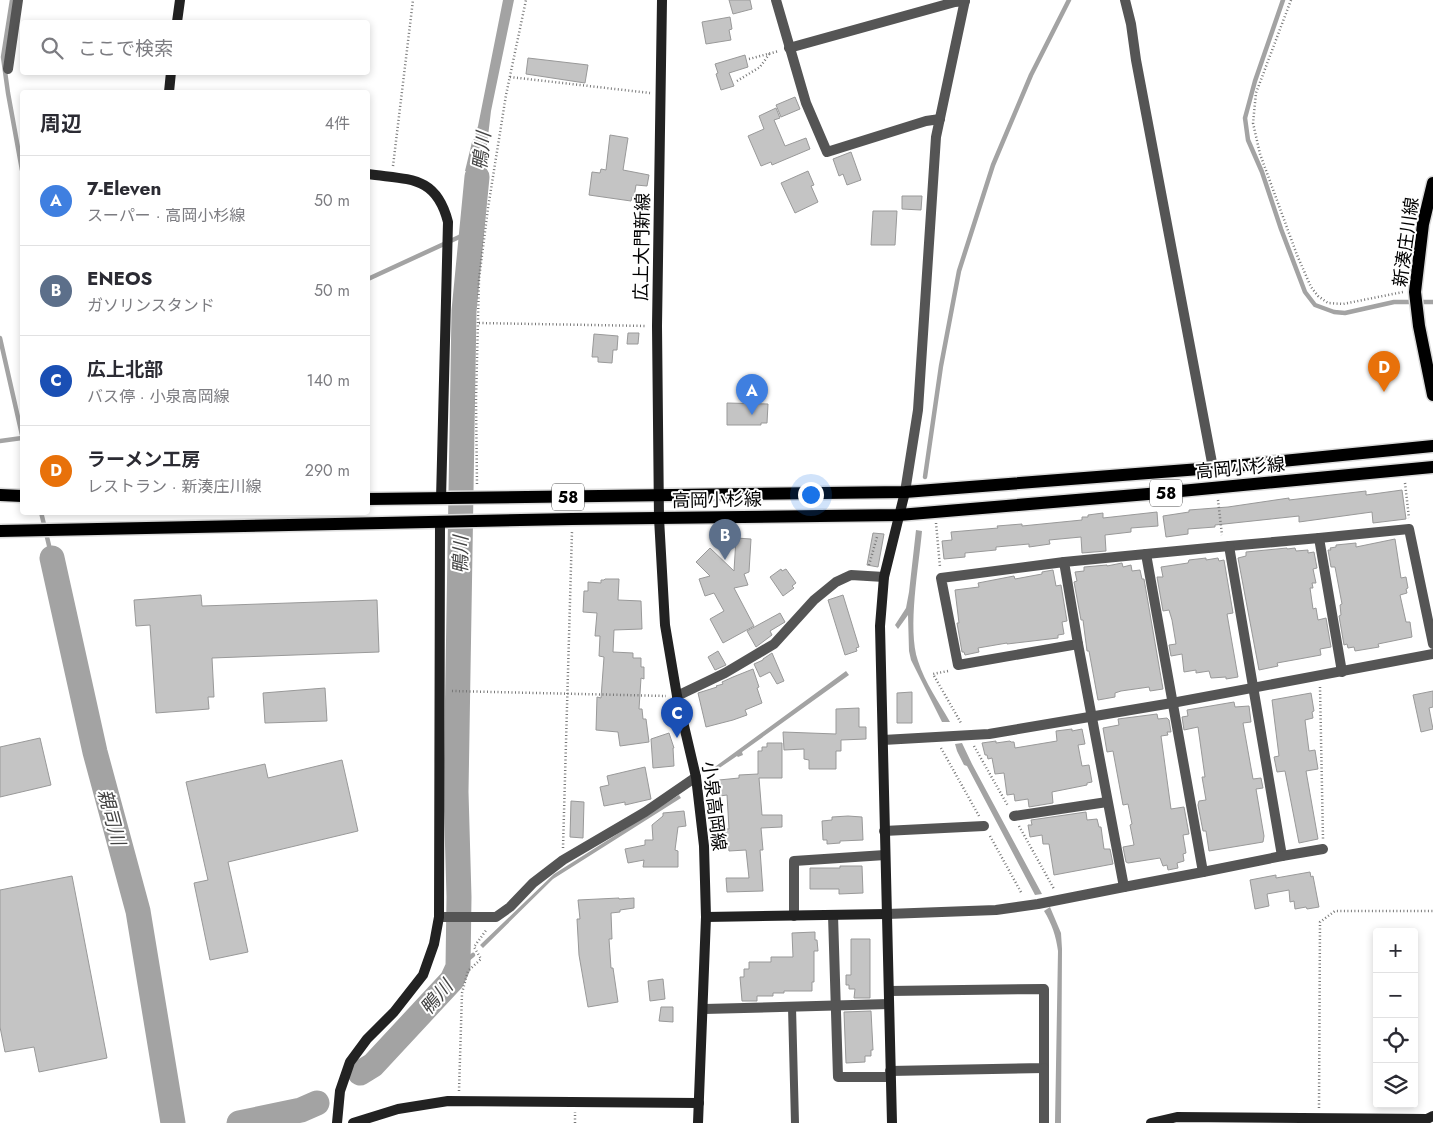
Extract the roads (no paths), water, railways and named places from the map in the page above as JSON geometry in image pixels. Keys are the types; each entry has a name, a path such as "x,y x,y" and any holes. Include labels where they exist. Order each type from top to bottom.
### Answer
{"main road":[{"name":"新湊庄川線","path":"1433,183 1423,224 1415,292 1419,326 1433,395"},
{"name":"高岡小杉線","path":"370,500 905,492 1213,468 1433,446"},
{"name":"高岡小杉線","path":"0,531 572,519 899,515 1140,495 1433,467"},
{"path":"0,495 20,496"}],"street":[{"path":"8,69 18,0"},
{"path":"177,20 180,0"},
{"name":"広上大門新線","path":"659,495 657,326 662,0"},
{"path":"776,0 806,103 827,152 926,121 940,119"},
{"path":"1125,0 1213,468"},
{"path":"789,48 955,2 965,1 940,119 935,156 918,410 905,492 884,577 880,626 892,1123"},
{"path":"169,90 171,75"},
{"path":"370,174 415,180 432,190 444,206 448,222 445,499"},
{"name":"小泉高岡線","path":"659,495 665,625 677,696 696,777 704,846 706,917 704,1010 698,1123"},
{"path":"337,1123 340,1091 350,1062 367,1039 394,1012 423,975 443,917 440,691 445,522"},
{"path":"1078,644 958,665 941,578 1064,562 1409,530 1433,644"},
{"path":"1319,538 1342,672"},
{"path":"1229,546 1282,856"},
{"path":"1146,554 1203,872"},
{"path":"1064,562 1124,887"},
{"path":"677,696 725,673 774,644 814,600 836,582 851,575 884,577"},
{"path":"883,740 989,734 1172,703 1433,654"},
{"path":"443,917 496,917 533,883 563,860 645,812 696,777"},
{"path":"1014,816 1108,802"},
{"path":"884,831 984,826"},
{"path":"706,917 996,910 1038,904 1323,849"},
{"path":"794,916 794,861 885,855"},
{"path":"833,915 838,1077 1044,1068"},
{"path":"889,991 1044,989 1044,1123"},
{"path":"704,1010 889,1004"},
{"path":"353,1123 398,1109 459,1100 699,1103"},
{"path":"1151,1123 1177,1117 1427,1119 1433,1116"}],"lane":[{"path":"792,1007 795,1123"}],"water":[{"path":"503,0 514,0 491,111 484,170 488,171 488,174 484,175 479,212 466,210 471,172 465,171 478,126"},
{"path":"916,530 922,531 914,615 915,647 924,677 950,722 942,722 911,660 908,615 898,629 895,625 906,608"},
{"path":"846,671 849,675 742,752 743,755 737,756 712,773 712,769"},
{"path":"962,743 1042,894 1035,895 967,766 964,765 955,744"},
{"path":"679,795 681,798 553,879 483,948 480,945 554,874"},
{"path":"1050,907 1061,933 1062,949 1061,1123 1055,1123 1058,951 1053,930 1044,911"}],"waterway":[{"path":"12,0 3,57 20,159"},
{"path":"925,477 941,366 959,271 993,165 1031,75 1069,0"},
{"path":"1283,0 1255,81 1245,118 1248,140 1262,172 1305,292 1315,305 1334,312 1345,313 1394,302 1433,302"},
{"name":"鴨川","path":"360,1073 373,1065 452,980 458,967 459,897 456,792 464,311 477,177"},
{"path":"370,278 470,232"},
{"name":"親司川","path":"0,338 20,426"},
{"name":"親司川","path":"0,441 20,438"},
{"name":"親司川","path":"42,515 52,558"},
{"name":"親司川","path":"52,558 95,752 138,911 173,1123"},
{"path":"458,967 473,955"},
{"name":"鴨川","path":"239,1123 301,1110 317,1103"}],"place":[{"name":"ラーメン工房","path":"1384,392"},
{"name":"7-Eleven","path":"752,415"},
{"name":"ENEOS","path":"725,560"},
{"name":"広上北部","path":"677,738"}]}
